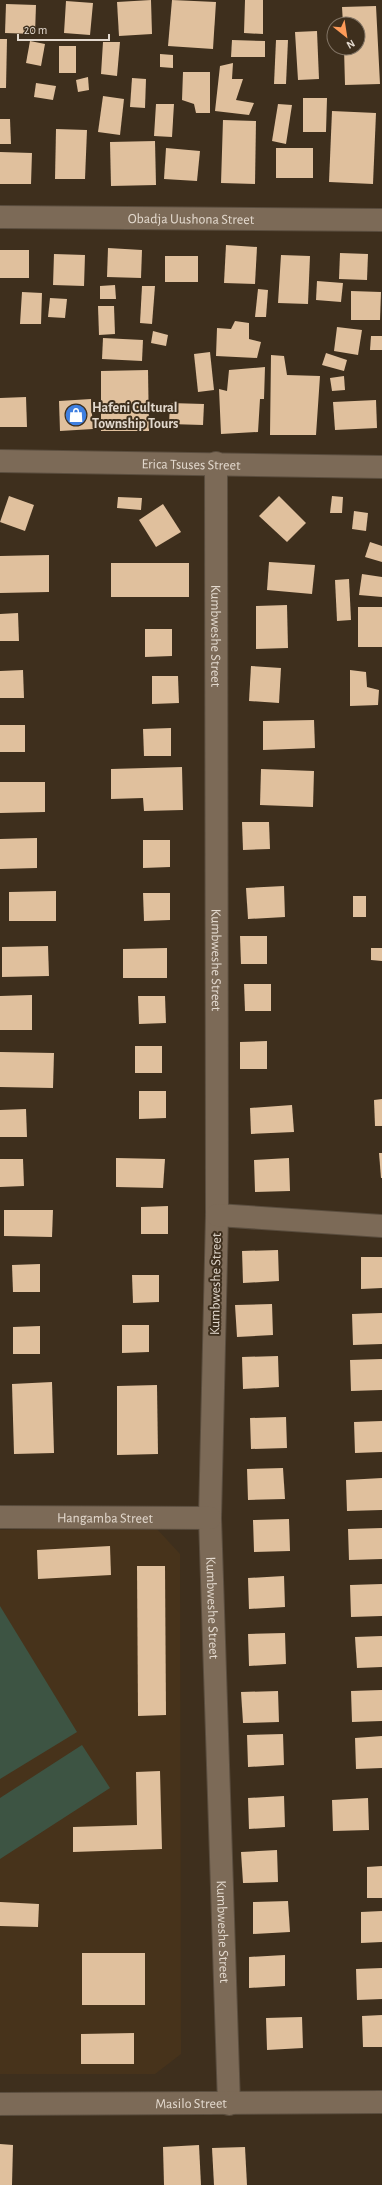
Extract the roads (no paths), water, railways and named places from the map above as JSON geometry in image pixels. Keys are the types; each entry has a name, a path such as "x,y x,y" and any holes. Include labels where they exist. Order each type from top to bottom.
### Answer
{"street":[{"name":"Obadja Uushona Street","path":"0,217 382,220"},
{"name":"Erica Tsuses Street","path":"0,461 216,463 382,467"},
{"name":"Kumbweshe Street","path":"216,463 217,1215 210,1518 229,2104"},
{"path":"217,1215 382,1226"},
{"name":"Hangamba Street","path":"0,1517 210,1518"},
{"name":"Masilo Street","path":"0,2104 382,2102"}],"place":[{"name":"Hafeni Cultural Township Tours","path":"76,415"}]}
